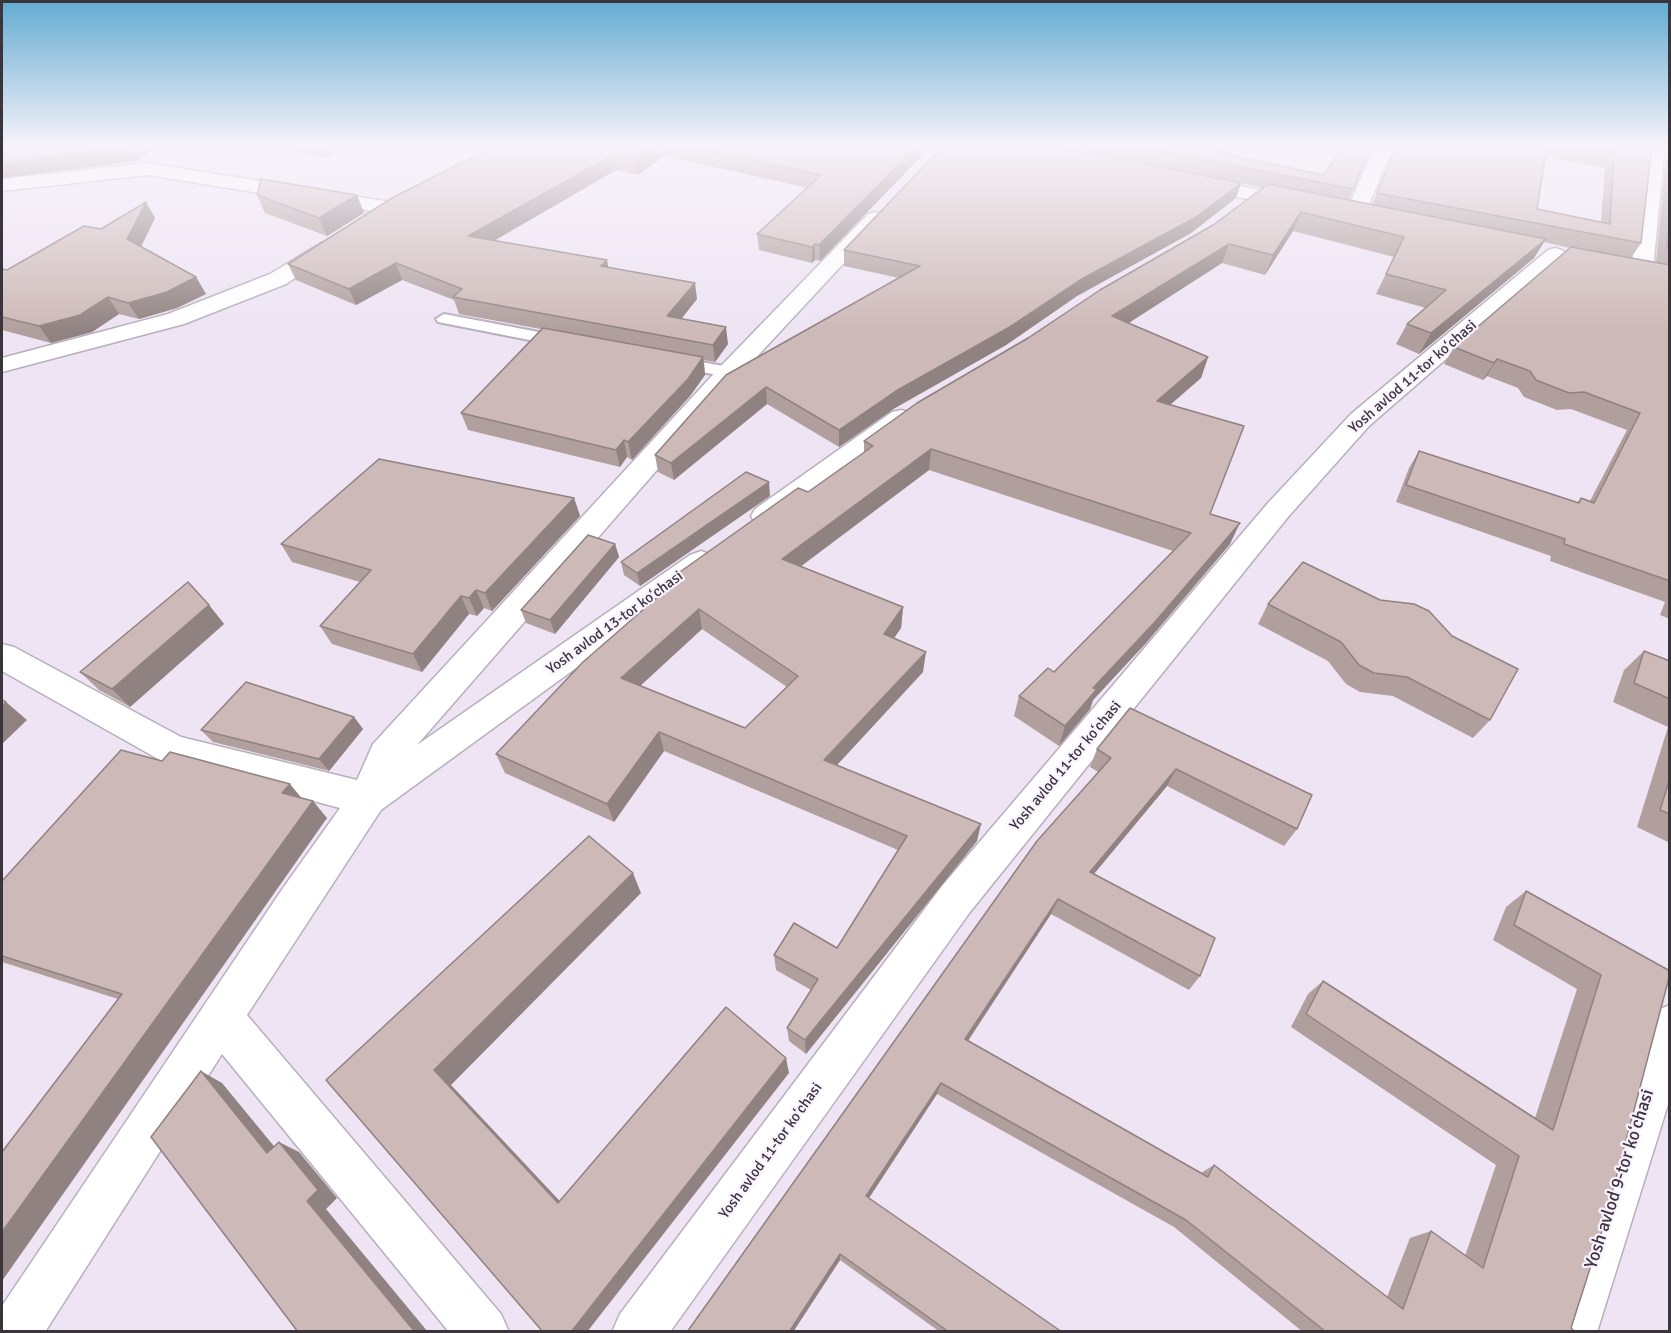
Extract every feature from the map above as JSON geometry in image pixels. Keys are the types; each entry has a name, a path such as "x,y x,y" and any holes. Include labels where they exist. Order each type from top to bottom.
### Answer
{"street":[{"path":"385,207 390,208"},
{"path":"15,1332 297,901 368,800 386,755 729,372 886,207"},
{"path":"1355,214 1358,207"},
{"path":"1620,266 1651,272 1654,207"},
{"path":"362,225 390,208"},
{"path":"1333,210 1379,219"},
{"path":"2,365 135,331 215,305 278,279 344,237"},
{"name":"Yosh avlod 11-tor koʻchasi","path":"638,1332 956,899 1278,510 1360,420 1555,254"},
{"path":"749,527 925,404"},
{"name":"Yosh avlod 13-tor koʻchasi","path":"368,800 719,548"},
{"path":"2,657 173,750 368,800"},
{"path":"221,1018 483,1332"},
{"name":"Yosh avlod 9-tor koʻchasi","path":"1572,1332 1670,1026"}],"lane":[{"path":"444,319 581,345"},
{"path":"660,359 729,372"}],"building":[{"path":"137,207 143,207 127,239 196,277 167,292 128,303 108,297 80,315 39,326 2,317 2,269 7,270 84,226 101,229"},
{"path":"290,207 337,207 319,218"},
{"path":"377,207 520,207 468,236 607,260 601,266 695,283 667,316 726,327 713,345 453,297 462,289 396,263 349,289 288,264"},
{"path":"786,207 856,207 819,245 815,244 812,247 757,234"},
{"path":"885,207 1209,207 1196,217 1080,280 1008,328 896,391 839,430 766,387 671,463 655,455 726,375 920,266 844,250"},
{"path":"1237,207 1385,207 1546,239 1431,333 1407,324 1446,290 1386,274 1404,237 1301,212 1273,255 1229,244 1112,316 1208,357 1157,401 1244,426 1210,514 1240,523 1154,623 1093,688 1097,689 1065,726 1019,696 1048,668 1054,672 1191,533 931,449 782,559 903,607 884,634 926,652 824,760 981,824 805,1040 787,1028 818,979 774,955 794,923 837,948 907,836 659,732 607,804 496,754 583,662 668,588 663,584 798,488 808,492 873,446 864,441 917,403 1028,338 1100,290 1213,225","holes":["699,609 798,676 745,728 621,678"]},
{"path":"1452,207 1537,207 1537,209 1610,224 1611,207 1645,207 1641,243"},
{"path":"1670,218 1670,248 1667,248"},
{"path":"1571,247 1670,265 1670,581 1564,544 1565,539 1406,485 1419,451 1579,503 1581,498 1594,503 1640,413 1584,392 1569,393 1536,380 1530,371 1497,359 1494,363 1454,347"},
{"path":"543,328 703,357 688,379 628,442 624,440 616,450 461,413"},
{"path":"379,459 574,498 485,593 476,590 469,598 461,596 413,654 320,626 371,570 281,544"},
{"path":"746,472 769,482 637,573 621,562"},
{"path":"588,535 615,544 550,620 521,610"},
{"path":"1303,562 1380,600 1414,604 1429,611 1452,636 1518,669 1490,720 1407,677 1374,673 1359,665 1341,642 1268,604"},
{"path":"188,582 209,605 112,689 80,672"},
{"path":"1644,651 1670,661 1670,699 1634,683"},
{"path":"246,682 354,717 319,759 201,730"},
{"path":"1130,708 1312,795 1297,829 1176,769 1090,872 1215,938 1200,976 1058,899 965,1039 1208,1177 1214,1165 1403,1309 1431,1231 1483,1268 1519,1156 1306,1014 1323,981 1553,1130 1601,975 1514,925 1526,891 1670,971 1602,1231 1571,1328 1575,1332 1326,1332 1186,1220 941,1083 866,1196 1062,1332 949,1332 840,1254 789,1332 687,1332 1037,841 1111,758 1097,749"},
{"path":"121,750 162,761 170,752 290,784 282,793 313,801 2,1232 2,1152 122,994 2,956 2,881"},
{"path":"1670,778 1670,814 1660,810"},
{"path":"589,836 633,873 434,1070 558,1203 726,1007 786,1058 571,1332 543,1332 326,1080"},
{"path":"201,1071 267,1153 279,1142 318,1190 307,1201 415,1332 298,1332 151,1137"}]}
